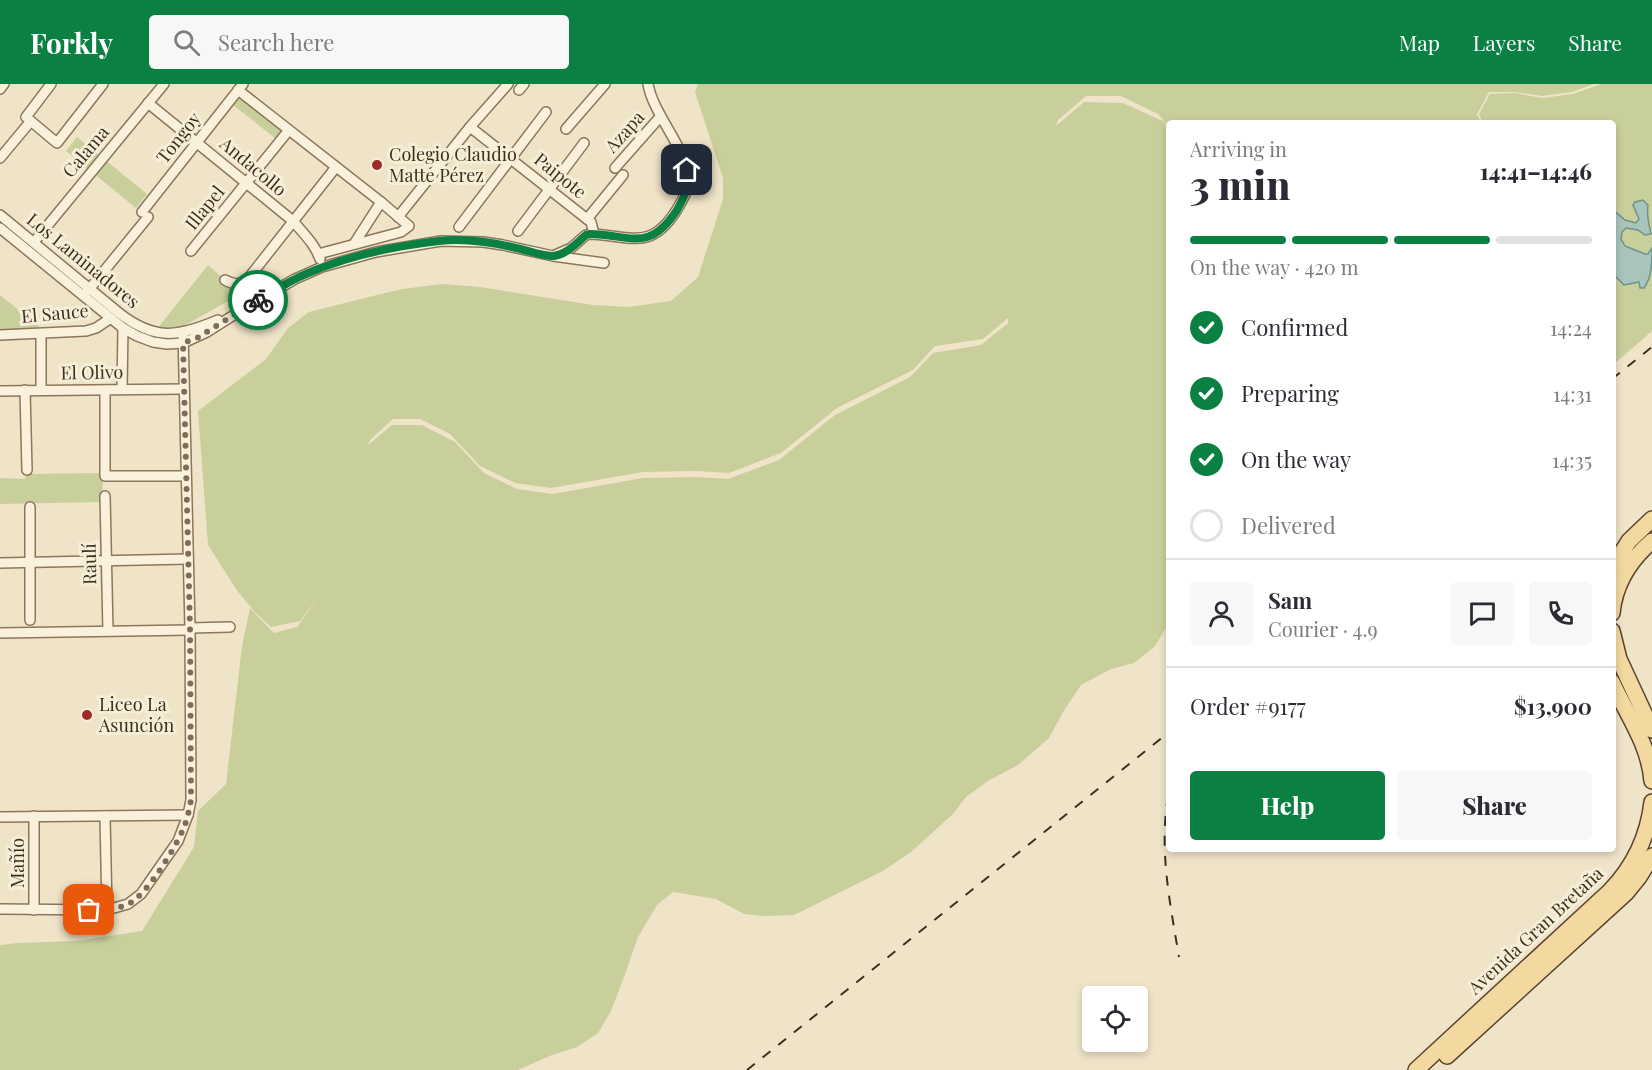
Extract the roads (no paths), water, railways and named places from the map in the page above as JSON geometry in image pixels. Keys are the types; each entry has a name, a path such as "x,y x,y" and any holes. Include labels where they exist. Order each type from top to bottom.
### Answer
{"main road":[{"path":"1616,562 1629,541 1652,519"},
{"path":"1616,595 1624,573 1633,559 1652,540"},
{"path":"1616,647 1619,659 1652,730"},
{"path":"1616,690 1644,746 1652,781"},
{"name":"Avenida Gran Bretaña","path":"1416,1070 1616,884 1629,869 1640,849 1652,802"},
{"name":"Avenida Gran Bretaña","path":"1431,1070 1626,893 1652,856"}],"street":[{"path":"0,89 4,84"},
{"path":"50,84 26,116 57,142 104,84"},
{"name":"Calama","path":"34,242 164,84"},
{"path":"398,217 470,127 508,84"},
{"path":"566,129 605,84"},
{"path":"553,256 566,251 586,235 639,239 657,233 666,225 684,198 688,178 684,161 652,101 648,84"},
{"path":"240,87 289,130 409,226 401,232 318,254"},
{"name":"Tongoy","path":"88,292 196,142 240,87"},
{"name":"Andacollo","path":"148,103 293,221 309,239 318,254 322,267"},
{"path":"459,227 546,112"},
{"name":"Azapa","path":"615,168 660,117"},
{"path":"0,158 28,120"},
{"name":"Paipote","path":"470,127 588,219 594,234"},
{"name":"Illapel","path":"191,251 289,130"},
{"path":"518,231 584,143"},
{"path":"225,280 234,284 244,283 247,280 336,167"},
{"name":"Azapa","path":"588,219 623,175"},
{"path":"354,244 381,202"},
{"name":"Los Laminadores","path":"0,215 34,242 88,292 111,318 137,336 153,342 183,343 197,338 245,308"},
{"name":"Los Laminadores","path":"0,228 138,326 176,334 198,328 245,308"},
{"path":"245,308 295,279 322,267 376,252 441,241 469,240 493,243 553,256 604,263"},
{"name":"El Sauce","path":"0,334 86,331 111,318"},
{"path":"122,389 123,328"},
{"path":"0,909 107,910 128,904 141,894 178,841 188,815 191,800 190,629 183,332"},
{"path":"41,334 41,390"},
{"name":"El Olivo","path":"0,391 184,388"},
{"path":"25,390 27,470"},
{"path":"105,390 105,476 186,476"},
{"name":"Raulí","path":"105,496 108,631"},
{"path":"30,507 30,620"},
{"path":"0,563 188,559"},
{"path":"0,633 230,627"},
{"path":"0,817 188,815"},
{"name":"Mañío","path":"34,816 34,910"},
{"path":"105,816 107,910"}],"water":[{"path":"1643,200 1648,205 1651,234 1645,235 1638,230 1626,228 1622,232 1621,239 1625,246 1645,254 1648,254 1652,248 1649,279 1644,288 1640,288 1639,282 1624,285 1616,277 1616,212 1625,220 1636,223 1639,219 1633,205"}],"railway":[{"path":"1616,376 1652,347"},
{"path":"747,1070 1166,735"},
{"path":"1166,816 1165,857 1179,957"}],"place":[{"name":"Colegio Claudio Matte Pérez","path":"377,165"},
{"name":"Liceo La Asunción","path":"87,715"}]}
